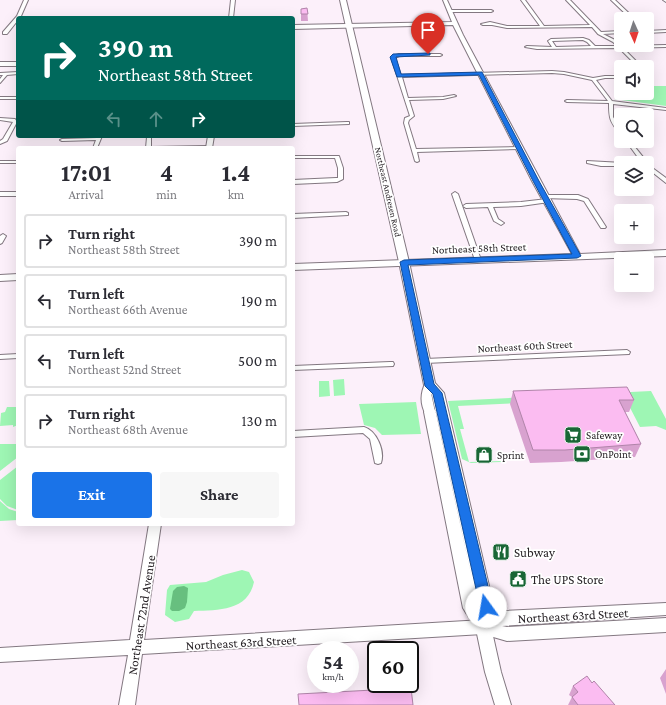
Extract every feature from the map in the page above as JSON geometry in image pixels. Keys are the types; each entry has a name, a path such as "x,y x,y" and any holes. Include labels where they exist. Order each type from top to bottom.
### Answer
{"main road":[{"name":"Northeast Andresen Road","path":"343,0 404,262 430,386 438,393 486,607 483,627"},
{"name":"Northeast Andresen Road","path":"430,412 471,608 483,627 493,672 503,705"}],"street":[{"path":"19,16 26,0"},
{"path":"231,16 233,0"},
{"path":"445,0 480,73 577,256"},
{"path":"523,0 543,26"},
{"path":"568,0 599,33 614,42"},
{"path":"613,0 626,12"},
{"path":"449,11 491,11"},
{"path":"3,33 16,19"},
{"path":"295,26 455,23"},
{"path":"484,24 495,23 504,27 593,26"},
{"path":"654,32 666,31"},
{"path":"3,33 12,32"},
{"path":"599,33 614,32"},
{"path":"555,48 550,42 551,40 583,39 588,41 594,47"},
{"path":"654,46 666,46"},
{"path":"527,47 614,47"},
{"path":"625,52 633,60"},
{"path":"417,161 406,123 407,119 412,116 393,57 440,55"},
{"path":"0,64 16,64"},
{"path":"399,76 552,72 593,79 614,78"},
{"path":"0,74 16,73"},
{"path":"0,82 6,74"},
{"path":"593,79 611,102 611,117 614,123"},
{"path":"406,99 443,98 454,96"},
{"path":"0,98 16,98"},
{"path":"567,101 611,102 666,109"},
{"path":"0,119 9,119 14,121 15,124 5,140 0,143"},
{"path":"295,125 347,123"},
{"path":"62,140 87,138"},
{"path":"149,146 150,138"},
{"path":"414,151 520,148"},
{"path":"633,148 640,156"},
{"path":"295,157 337,157 339,159 341,176 340,179 295,182"},
{"path":"0,162 16,162"},
{"path":"589,162 614,164"},
{"path":"654,171 666,181"},
{"path":"0,194 16,194"},
{"path":"455,194 478,260"},
{"path":"466,206 521,204 546,199 580,198 586,200 603,227"},
{"path":"490,205 496,220 501,223"},
{"path":"295,216 346,214"},
{"path":"0,242 3,236"},
{"name":"Northeast 58th Street","path":"295,267 666,253"},
{"path":"0,278 16,277"},
{"name":"Northeast 60th Street","path":"425,361 627,352"},
{"path":"0,357 16,356"},
{"path":"295,368 390,364"},
{"name":"Northeast Andresen Road","path":"430,386 426,393 430,412"},
{"path":"295,434 364,430 369,432 374,437 378,461"},
{"name":"Northeast 72nd Avenue","path":"127,705 155,526"},
{"name":"Northeast 63rd Street","path":"483,627 504,618 666,609"},
{"name":"Northeast 63rd Street","path":"0,655 483,627 507,634 666,625"}],"shaded area":[{"path":"654,86 666,86 666,106 621,100 654,100"},
{"path":"344,379 345,395 334,396 333,380"},
{"path":"319,381 329,381 330,396 319,397"},
{"path":"651,391 666,419 666,430 656,426 640,427 625,398 458,406 464,429 460,429 469,462 501,462 471,463 462,459 448,401"},
{"path":"416,402 421,434 382,435 375,428 364,425 359,404"},
{"path":"7,407 16,407 16,426 0,426 1,413 5,412"},
{"path":"0,444 16,444 16,459 0,471"},
{"path":"16,468 16,509 7,506 0,499 0,480"},
{"path":"0,501 9,509 16,511 16,520 0,521"},
{"path":"242,570 249,572 254,582 251,592 239,604 222,609 194,611 189,619 175,622 165,615 167,590 170,585 206,582 223,575"},
{"path":"184,586 188,588 185,608 179,611 172,611 170,609 173,591 177,587"}],"building":[{"path":"307,8 308,14 301,14 301,9"},
{"name":"Safeway","path":"627,387 634,400 619,400 641,444 565,450 533,450 513,391"},
{"path":"587,676 592,683 594,681 615,705 578,705 572,697 578,692 573,686"},
{"path":"367,690 367,693 412,693 413,705 299,705 298,694 359,693 359,691"}],"place":[{"name":"Safeway","path":"573,435"},
{"name":"OnPoint","path":"582,454"},
{"name":"Sprint","path":"484,455"},
{"name":"Subway","path":"501,552"},
{"name":"The UPS Store","path":"518,579"}],"route":[{"path":"428,54 394,56 393,57 399,76 480,73 577,256 404,262 430,386 438,393 486,607"}]}
